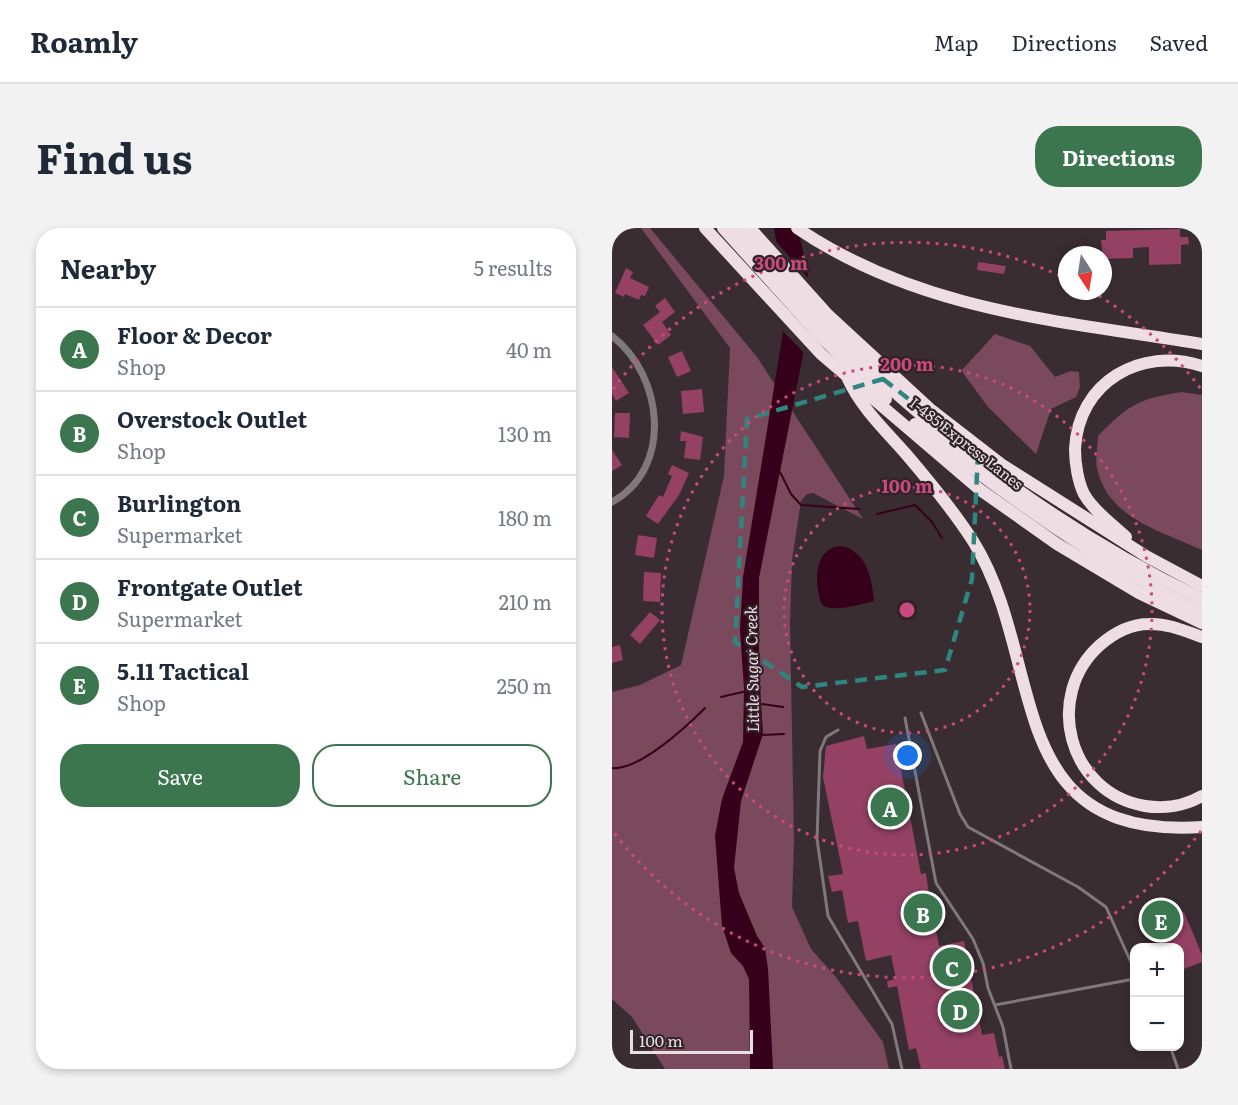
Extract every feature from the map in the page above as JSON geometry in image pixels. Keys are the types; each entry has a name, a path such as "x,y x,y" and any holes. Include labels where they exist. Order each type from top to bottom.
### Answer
{"highway":[{"path":"705,228 821,354 979,489 1057,544 1139,593 1202,623"},
{"name":"I-485 Express Lanes","path":"723,228 762,274 826,335 885,398 982,477 1084,546 1202,612"},
{"name":"I-485 Express Lanes","path":"736,228 826,335 924,417 1006,481 1118,554 1202,599"},
{"path":"750,228 828,315 930,410 1001,464 1146,556 1202,586"},
{"path":"797,228 820,243 892,279 946,298 995,311 1202,344"},
{"path":"1146,556 1084,493 1075,457 1081,418 1097,391 1119,373 1133,366 1163,359 1202,366"},
{"path":"846,376 858,401 932,483 974,543 1007,621 1038,735 1055,768 1078,794 1117,818 1161,829 1202,827"},
{"path":"1202,637 1171,627 1148,624 1127,628 1108,639 1088,658 1074,681 1067,720 1075,752 1090,775 1107,791 1134,804 1150,807 1177,806 1202,796"}],"street":[{"path":"612,336 627,350 644,373 653,404 654,423 650,458 643,474 631,489 612,502"}],"lane":[{"path":"921,713 960,814 968,827 1078,887 1106,907 1130,960"},
{"path":"904,718 936,883 973,939 1003,1027 1011,1069"},
{"path":"838,730 826,737 820,751 817,838 828,916 892,1024 902,1069"},
{"path":"995,1005 1130,980"},
{"path":"1171,1051 1178,1069"}],"highlighted area":[{"path":"883,379 978,453 972,579 945,670 802,687 735,642 740,506 747,419"}],"shaded area":[{"path":"641,228 650,228 757,357 863,519 813,493 807,494 801,501 792,560 790,624 794,840 792,907 811,949 835,976 883,1042 889,1069 665,1069 632,1017 612,999 612,692 640,685 681,665 724,476 730,348"},
{"path":"995,334 1030,346 1055,377 1071,371 1079,372 1080,387 1076,397 1051,409 1036,454 988,407 963,373 962,370"},
{"path":"1182,392 1202,395 1202,550 1153,529 1124,511 1103,485 1096,464 1098,436 1118,417 1136,405 1155,397"}],"water":[{"name":"Little Sugar Creek","path":"774,228 798,228 808,275 803,355 759,578 759,669 763,734 741,801 734,868 739,893 757,936 765,948 768,969 773,1069 750,1069 749,979 743,966 731,953 722,926 715,836 722,799 743,742 744,688 740,630 743,577 784,326"},
{"path":"840,546 856,553 862,559 872,584 874,601 840,608 822,605 817,578 820,560 831,549"}],"pier":[{"path":"772,237 811,281 806,355 781,329 781,286"}],"building":[{"path":"1180,229 1180,237 1188,237 1189,244 1181,245 1181,264 1149,265 1149,247 1133,248 1133,258 1112,259 1112,246 1102,246 1101,240 1106,240 1106,231"},
{"path":"978,262 1006,266 1004,274 977,270"},
{"path":"626,268 633,272 630,278 649,287 645,296 641,295 639,300 625,294 624,297 615,293"},
{"path":"665,298 675,312 662,322 671,335 658,345 643,325 660,312 655,306"},
{"path":"682,351 691,371 677,377 668,357"},
{"path":"612,367 629,393 616,401 612,394"},
{"path":"702,389 704,412 683,414 681,391"},
{"path":"615,413 630,413 629,438 614,437"},
{"path":"681,431 703,437 700,460 684,458 686,441 680,441"},
{"path":"612,450 622,465 612,471"},
{"path":"672,465 689,473 679,495 658,524 646,516 659,495 663,497 672,476 668,474"},
{"path":"638,535 657,538 654,558 635,555"},
{"path":"644,572 661,573 660,602 643,601"},
{"path":"650,612 660,620 640,644 630,635"},
{"path":"620,645 623,660 612,663 612,647"},
{"path":"864,736 867,749 896,744 921,874 926,873 929,895 936,894 941,923 935,924 939,946 964,941 982,1035 994,1033 999,1057 1002,1056 1005,1069 921,1069 916,1048 909,1050 897,986 888,988 887,981 896,979 891,955 866,961 858,921 848,923 842,890 832,892 828,876 843,874 823,777 826,746"},
{"path":"1153,906 1184,912 1202,955 1202,962 1184,969 1184,943 1160,943 1146,910"}],"waterway":[{"path":"780,472 791,494 801,505 859,509"},
{"path":"877,514 915,505 932,522 942,538"},
{"name":"Little Sugar Creek","path":"721,697 747,691"},
{"name":"Little Sugar Creek","path":"762,704 783,707"},
{"path":"612,768 623,767 649,755 675,736 705,708"},
{"name":"Little Sugar Creek","path":"760,735 784,734"}],"place":[{"name":"Floor & Decor","path":"890,807"},
{"name":"Overstock Outlet","path":"923,913"},
{"name":"5.11 Tactical","path":"1161,920"},
{"name":"Burlington","path":"952,967"},
{"name":"Frontgate Outlet","path":"960,1010"}]}
